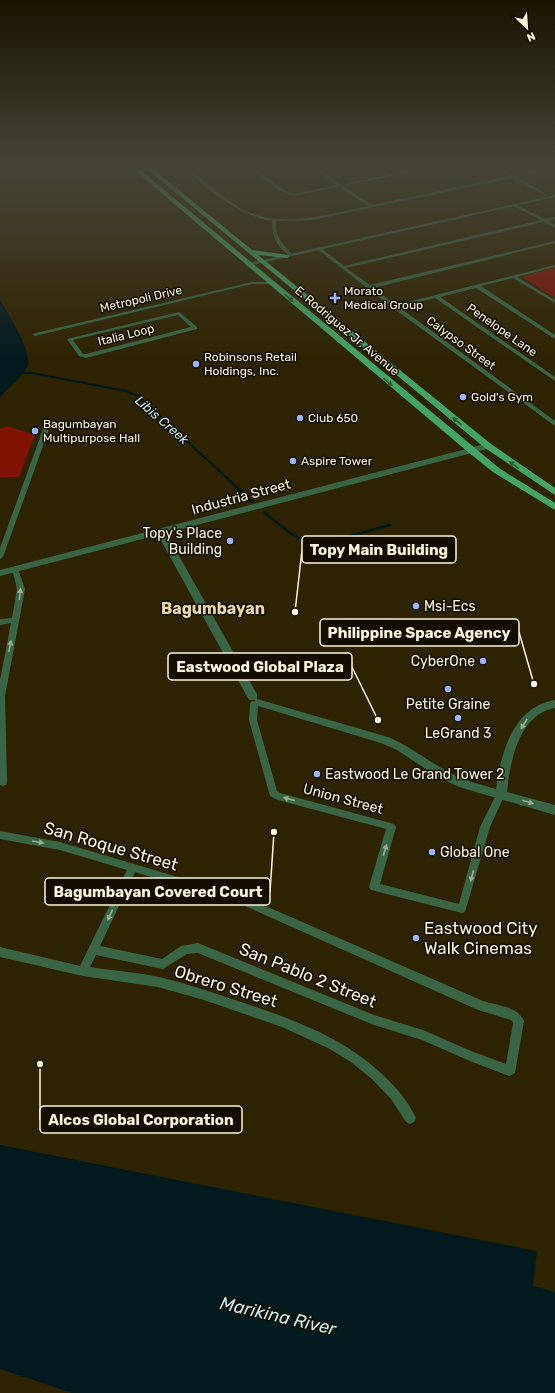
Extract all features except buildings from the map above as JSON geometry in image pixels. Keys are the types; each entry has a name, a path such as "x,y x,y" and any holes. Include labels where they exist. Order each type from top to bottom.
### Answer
{"main road":[{"name":"E. Rodriguez Jr. Avenue","path":"206,229 471,450 520,486 555,507"},
{"name":"E. Rodriguez Jr. Avenue","path":"222,229 488,446 552,490"},
{"path":"248,250 266,255 291,255"},
{"path":"278,275 276,264 291,255"}],"street":[{"path":"274,229 274,235 279,244 291,255"},
{"path":"248,264 408,229"},
{"path":"344,267 508,229"},
{"path":"369,287 555,242"},
{"name":"Calypso Street","path":"319,249 395,307 555,424"},
{"path":"395,307 555,266"},
{"name":"Metropoli Drive","path":"252,283 263,276"},
{"path":"514,277 555,302"},
{"name":"Metropoli Drive","path":"35,334 252,283 272,284"},
{"path":"477,286 555,338"},
{"name":"Penelope Lane","path":"437,296 555,379"},
{"name":"Italia Loop","path":"62,338 70,339 181,311 195,328"},
{"name":"Italia Loop","path":"111,316 121,327"},
{"name":"Italia Loop","path":"70,339 81,355 86,356 195,328 202,330"},
{"path":"0,557 49,421"},
{"name":"Industria Street","path":"0,573 488,446"},
{"path":"161,532 255,701 384,740 401,747 442,774 463,784 555,810"},
{"path":"3,782 1,696 21,589 15,569"},
{"path":"0,622 15,620"},
{"name":"Union Street","path":"255,701 253,720 273,793 278,796 391,827 374,887 462,909 485,827 501,794"},
{"path":"501,794 510,753 519,731 526,719 541,707 555,704"},
{"name":"San Roque Street","path":"0,835 60,846 245,901 482,1006 514,1016 519,1021 509,1070"},
{"path":"83,971 133,868"},
{"name":"San Pablo 2 Street","path":"94,950 163,964 185,949 198,948 374,1020 423,1035 470,1056 509,1070"},
{"name":"Obrero Street","path":"0,952 83,971 157,982 192,991 276,1018 305,1031 360,1061 381,1078 400,1100 410,1118"}],"shaded area":[{"path":"555,267 555,298 523,278 524,276"},
{"path":"7,426 35,435 19,477 0,477 0,429"}],"water":[{"path":"0,300 24,344 28,361 27,368 24,372 0,398"},
{"name":"Marikina River","path":"0,1145 537,1251 533,1286 555,1292 555,1393 72,1393 0,1369"}],"waterway":[{"name":"Libis Creek","path":"20,373 32,373 126,391 138,396 228,479"},
{"name":"Libis Creek","path":"227,478 252,502"},
{"name":"Libis Creek","path":"264,512 290,533 304,541 321,544 390,525"}],"place":[{"name":"Morato Medical Group","path":"335,298"},
{"name":"Robinsons Retail Holdings, Inc.","path":"196,364"},
{"name":"Gold's Gym","path":"463,397"},
{"name":"Club 650","path":"300,418"},
{"name":"Bagumbayan Multipurpose Hall","path":"35,431"},
{"name":"Aspire Tower","path":"293,461"},
{"name":"Topy's Place Building","path":"230,541"},
{"name":"Msi-Ecs","path":"416,606"},
{"name":"Topy Main Building","path":"295,612"},
{"name":"CyberOne","path":"483,661"},
{"name":"Philippine Space Agency","path":"534,684"},
{"name":"Petite Graine","path":"448,689"},
{"name":"LeGrand 3","path":"458,718"},
{"name":"Eastwood Global Plaza","path":"378,720"},
{"name":"Eastwood Le Grand Tower 2","path":"317,774"},
{"name":"Bagumbayan Covered Court","path":"274,832"},
{"name":"Global One","path":"432,852"},
{"name":"Eastwood City Walk Cinemas","path":"416,938"},
{"name":"Alcos Global Corporation","path":"40,1064"}],"district":[{"name":"Bagumbayan","path":"213,608"}]}
